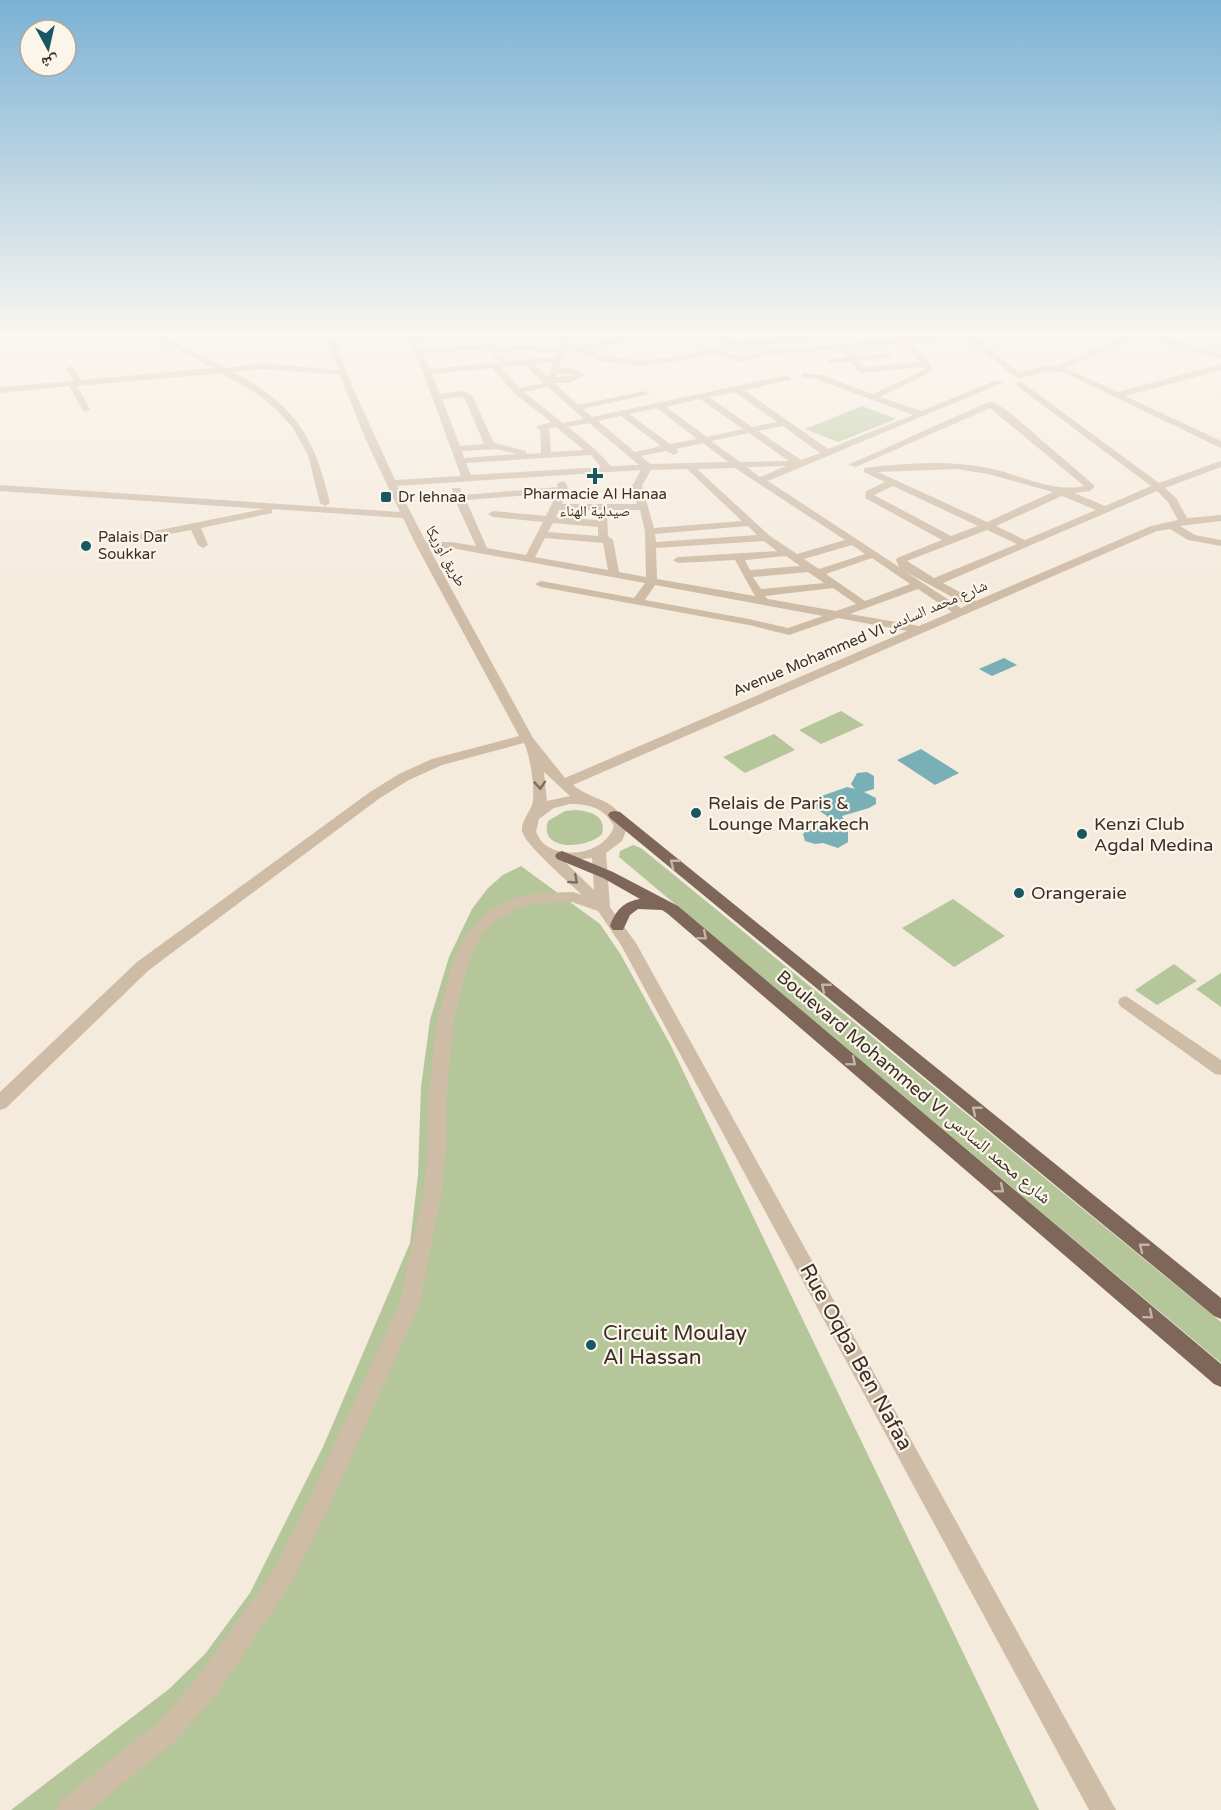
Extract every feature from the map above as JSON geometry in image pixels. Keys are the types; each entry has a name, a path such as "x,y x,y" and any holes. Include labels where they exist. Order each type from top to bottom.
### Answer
{"main road":[{"name":"Boulevard Mohammed VI شارع محمد السادس","path":"615,815 1221,1310"},
{"name":"Boulevard Mohammed VI شارع محمد السادس","path":"554,854 600,871 673,910 1221,1377"},
{"path":"618,926 624,910 631,906 649,903 673,910"}],"street":[{"path":"288,417 312,455 325,503"},
{"name":"طريق أوريكا","path":"362,417 403,511 536,755 563,784 585,800"},
{"path":"444,417 466,478"},
{"path":"478,417 490,446"},
{"path":"550,417 593,452 608,470"},
{"path":"588,417 648,467"},
{"path":"546,455 545,429 540,427 547,424 560,425 602,417"},
{"path":"628,417 673,451"},
{"path":"678,417 764,481 961,613"},
{"path":"732,417 802,463"},
{"path":"777,417 828,454"},
{"path":"764,481 802,463 916,417"},
{"path":"961,417 853,465 894,481 1024,543"},
{"path":"976,606 933,583 900,561 1062,492 1086,489 1090,486 1010,417"},
{"path":"1069,417 1158,487 1172,500 1184,521"},
{"path":"1164,417 1221,445"},
{"path":"633,455 673,451 707,439 785,423"},
{"path":"456,449 490,446 532,456"},
{"path":"460,461 593,452"},
{"path":"392,483 648,467 802,463"},
{"path":"933,583 1158,487 1221,464"},
{"path":"689,466 766,538 863,604"},
{"path":"869,471 885,467 957,466 989,471 1062,492 1106,510"},
{"path":"637,602 652,582 650,531 637,486 648,467"},
{"path":"529,559 564,490 558,472"},
{"path":"451,479 483,551"},
{"path":"0,481 325,503 403,511"},
{"path":"894,481 868,496 950,540"},
{"path":"0,488 286,508 403,511"},
{"path":"459,498 564,490"},
{"path":"554,507 602,509 644,507"},
{"path":"140,537 286,508"},
{"path":"602,509 603,537 608,540 614,575"},
{"path":"493,514 603,524"},
{"name":"Avenue Mohammed VI شارع محمد السادس","path":"563,784 1155,528 1172,526 1184,521 1221,518"},
{"path":"650,531 752,523"},
{"path":"1172,526 1192,538 1221,543"},
{"path":"195,527 203,545"},
{"path":"542,535 608,540"},
{"path":"651,545 766,538"},
{"path":"678,560 791,556 854,541"},
{"path":"421,545 446,544 721,594 761,597 837,615 921,630"},
{"path":"747,574 815,570 873,555"},
{"path":"739,557 761,597"},
{"path":"541,584 707,614 789,632 919,585"},
{"path":"761,597 833,585"},
{"path":"707,614 721,594"},
{"path":"0,1103 143,966 375,795 404,777 437,762 527,738"},
{"name":"طريق أوريكا","path":"535,814 540,802 536,755"},
{"path":"585,800 602,805 615,815 620,825 618,836 610,846 599,852 583,856 554,854 538,846 529,835 528,827 535,814 555,803 585,800"},
{"path":"69,1810 165,1733 203,1691 281,1579 319,1503 409,1305 433,1191 437,1150 437,1101 445,1022 461,960 475,933 494,915 516,903 539,898 573,897 603,907 599,852"},
{"name":"Rue Oqba Ben Nafaa","path":"554,854 618,926 1103,1810"},
{"path":"1126,1002 1221,1069"}],"green space":[{"path":"834,417 896,419 838,442 805,429"},
{"path":"841,711 864,725 821,744 799,730"},
{"path":"774,734 795,750 745,773 723,757"},
{"path":"576,810 592,813 600,819 602,834 586,843 576,845 557,843 550,838 547,831 548,821 565,811"},
{"path":"633,845 641,848 1221,1322 1221,1363 619,857 620,851"},
{"name":"Circuit Moulay Al Hassan","path":"521,866 600,924 621,955 670,1044 1039,1810 11,1810 169,1689 205,1654 250,1593 323,1447 410,1243 418,1175 421,1087 430,1020 449,957 472,909 488,888 503,875"},
{"path":"953,899 1005,936 954,967 902,928"},
{"path":"1174,964 1197,981 1157,1005 1135,990"},
{"path":"1221,973 1221,1007 1196,989"}],"water":[{"path":"1004,658 1017,665 992,676 979,669"},
{"path":"921,749 959,773 935,785 897,760"},
{"path":"867,772 874,776 874,789 864,792 876,798 876,804 842,816 848,826 848,842 838,848 805,841 803,834 806,831 824,826 830,821 827,816 815,808 816,798 847,787 855,789 851,784 857,773"}],"place":[{"name":"Pharmacie Al Hanaa صيدلية الهناء","path":"595,476"},
{"name":"Dr lehnaa","path":"386,497"},
{"name":"Palais Dar Soukkar","path":"86,546"},
{"name":"Relais de Paris & Lounge Marrakech","path":"696,813"},
{"name":"Kenzi Club Agdal Medina","path":"1082,834"},
{"name":"Orangeraie","path":"1019,893"},
{"name":"Circuit Moulay Al Hassan","path":"591,1345"}]}
